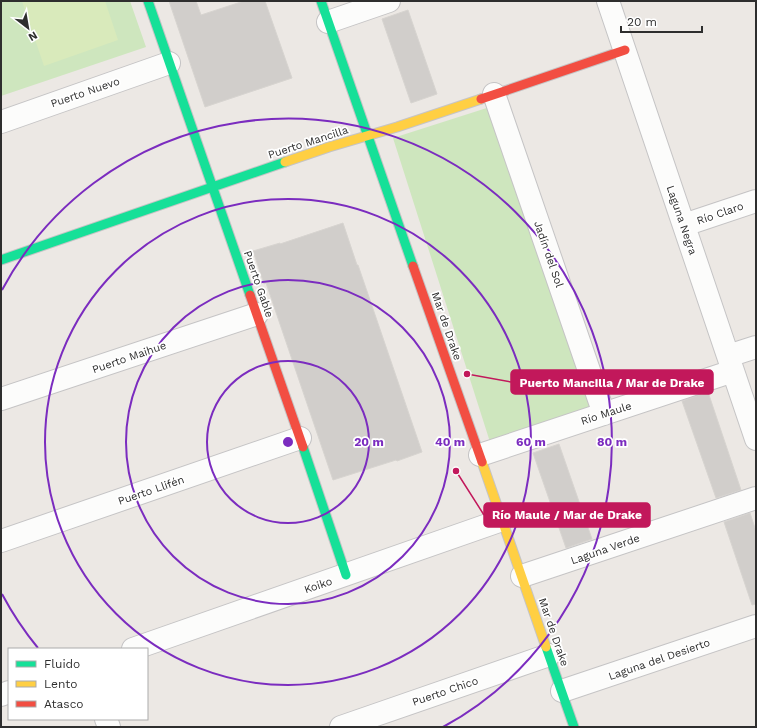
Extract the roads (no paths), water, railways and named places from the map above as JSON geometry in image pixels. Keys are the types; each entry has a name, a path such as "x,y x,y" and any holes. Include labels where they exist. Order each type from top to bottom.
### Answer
{"street":[{"name":"Puerto Gable","path":"148,1 346,575"},
{"name":"Mar de Drake","path":"321,1 574,727"},
{"path":"328,22 389,1"},
{"name":"Laguna Negra","path":"608,1 756,439"},
{"name":"Puerto Mancilla","path":"1,260 329,147 397,127 625,50"},
{"name":"Puerto Nuevo","path":"1,122 170,63"},
{"name":"Jadín del Sol","path":"494,94 604,414"},
{"name":"Río Claro","path":"684,225 756,201"},
{"name":"Puerto Maihue","path":"1,400 257,314"},
{"name":"Río Maule","path":"480,455 604,414 730,364 756,347"},
{"name":"Puerto Llifén","path":"1,541 300,438"},
{"name":"Laguna Verde","path":"522,576 756,498"},
{"name":"Koiko","path":"136,648 502,520"},
{"name":"Laguna del Desierto","path":"562,691 756,626"},
{"name":"Puerto Chico","path":"341,727 549,655"}],"place":[{"name":"Puerto Mancilla / Mar de Drake","path":"467,374"},
{"name":"Río Maule / Mar de Drake","path":"456,471"}]}
